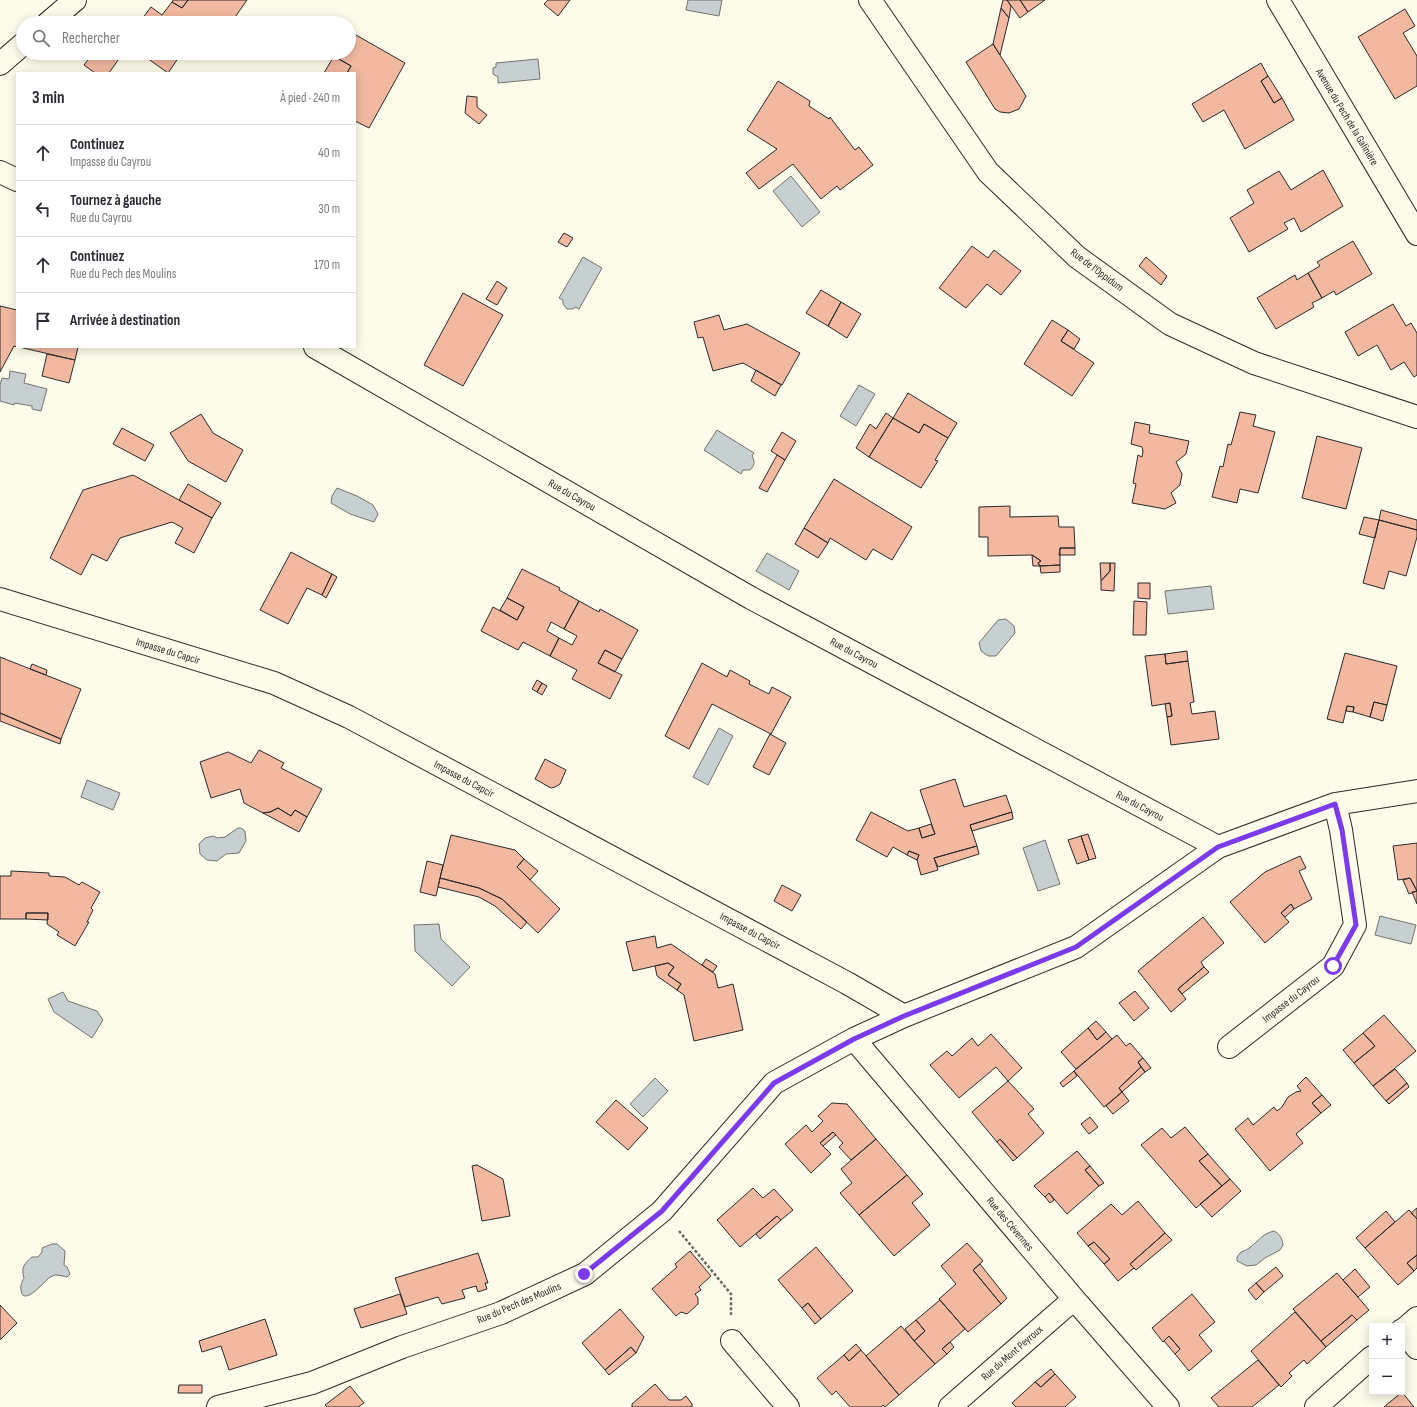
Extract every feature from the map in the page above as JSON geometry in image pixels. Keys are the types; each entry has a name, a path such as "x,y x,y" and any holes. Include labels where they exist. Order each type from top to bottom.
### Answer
{"street":[{"path":"56,16 75,0"},
{"name":"Rue de l'Oppidum","path":"870,0 988,172 1076,257 1170,324 1254,363 1417,417"},
{"name":"Avenue du Pech de la Galinière","path":"1278,0 1417,234"},
{"path":"0,64 16,50"},
{"path":"0,172 16,180"},
{"name":"Rue du Cayrou","path":"317,348 751,598 1218,847"},
{"name":"Impasse du Capcir","path":"0,599 274,683 349,717 847,983 904,1016"},
{"path":"1218,847 1335,804 1417,790"},
{"name":"Impasse du Cayrou","path":"1229,1047 1333,966 1356,925 1342,830 1335,804"},
{"name":"Rue du Pech des Moulins","path":"218,1407 312,1383 402,1348 501,1313 584,1274 662,1211 774,1083 854,1039 904,1016 1076,947 1218,847"},
{"name":"Rue des Cévennes","path":"854,1039 1074,1299 1168,1407"},
{"name":"Rue du Mont Peyroux","path":"950,1407 1074,1299"},
{"path":"1405,1328 1417,1318"},
{"path":"1405,1334 1417,1348"},
{"path":"732,1341 782,1401"},
{"path":"1316,1407 1370,1359"}],"path":[{"path":"662,1211 731,1294 732,1341"}],"shaded area":[{"path":"688,0 722,0 719,16 686,10"},
{"path":"538,59 540,79 498,83 498,77 493,74 493,68 496,67 496,63"},
{"path":"791,176 820,212 802,227 773,191"},
{"path":"583,257 602,268 579,309 575,307 573,309 567,309 563,304 563,300 559,298"},
{"path":"10,371 26,374 24,383 47,389 41,411 32,409 32,406 15,403 14,405 0,401 0,385 2,378 9,379"},
{"path":"859,385 875,394 856,426 840,416"},
{"path":"717,430 754,453 752,456 754,463 750,470 743,470 741,474 704,450"},
{"path":"337,488 357,496 373,505 378,514 374,522 350,514 331,503 332,496"},
{"path":"767,553 799,571 789,590 756,571"},
{"path":"1211,586 1214,609 1168,614 1165,591"},
{"path":"1006,619 1014,626 1015,633 996,656 988,656 981,651 979,643 998,620"},
{"path":"719,728 733,736 708,785 693,777"},
{"path":"87,780 120,793 113,810 81,797"},
{"path":"238,828 245,831 246,841 239,853 226,854 217,861 207,860 200,854 199,844 205,838 213,836 218,838 225,837"},
{"path":"1045,840 1060,884 1038,891 1023,848"},
{"path":"1380,916 1416,925 1411,944 1375,935"},
{"path":"439,924 441,939 470,967 452,986 415,951 414,925"},
{"path":"63,992 68,1001 97,1011 103,1020 92,1038 54,1012 48,999"},
{"path":"655,1078 668,1091 643,1117 630,1104"},
{"path":"1274,1231 1282,1240 1283,1245 1280,1250 1256,1265 1247,1266 1237,1261 1237,1257 1241,1252 1246,1250 1264,1235"},
{"path":"52,1244 57,1244 65,1251 64,1265 67,1267 70,1274 67,1277 55,1275 29,1295 23,1295 21,1284 24,1278 24,1266 32,1257 38,1257 42,1252 42,1248"}],"building":[{"path":"173,0 188,0 182,8 172,2"},
{"path":"188,0 247,0 236,16 144,16 151,7 162,15 172,2 182,8"},
{"path":"548,0 570,0 558,16 544,4"},
{"path":"1003,0 1007,0 1011,6 1009,18 1001,8"},
{"path":"1007,0 1020,0 1028,12 1020,18"},
{"path":"1020,0 1045,0 1028,12"},
{"path":"1001,8 1009,18 1000,55 993,44"},
{"path":"1405,9 1415,26 1403,33 1417,56 1417,86 1395,99 1358,37"},
{"path":"356,35 405,63 369,128 356,122 356,72 348,72 351,66 340,60 356,60"},
{"path":"993,44 1026,96 1019,109 1009,113 1000,112 995,109 966,62"},
{"path":"88,60 118,60 110,72 94,72 84,65"},
{"path":"150,60 177,60 169,72"},
{"path":"332,60 341,60 351,66 348,72 325,72"},
{"path":"1261,63 1268,76 1261,81 1274,103 1282,98 1294,120 1245,149 1224,110 1203,122 1192,104"},
{"path":"1268,76 1282,98 1274,103 1261,81"},
{"path":"778,81 810,101 809,106 829,119 830,117 855,150 859,147 873,165 840,190 837,186 821,199 793,164 759,189 746,173 777,149 747,130"},
{"path":"467,96 477,97 477,107 487,115 479,124 465,113"},
{"path":"1323,170 1343,206 1301,232 1294,218 1284,223 1288,229 1249,252 1230,218 1254,203 1247,190 1279,171 1291,190"},
{"path":"564,233 573,238 567,247 558,242"},
{"path":"1353,241 1372,274 1336,295 1334,291 1322,298 1308,273 1320,266 1317,262"},
{"path":"972,246 988,258 994,250 1021,271 1001,295 987,284 966,308 939,288"},
{"path":"1146,257 1167,276 1161,285 1139,266"},
{"path":"1308,273 1322,298 1312,303 1314,307 1276,329 1257,298 1295,275 1297,280"},
{"path":"497,281 507,288 497,305 486,299"},
{"path":"821,290 841,302 828,326 806,313"},
{"path":"463,293 503,315 463,386 424,365"},
{"path":"841,302 861,314 847,338 828,326"},
{"path":"1393,304 1406,326 1411,323 1417,333 1417,375 1414,377 1404,362 1391,370 1377,345 1358,356 1345,332"},
{"path":"0,306 16,310 16,347 14,346 0,372"},
{"path":"719,315 724,330 747,324 800,353 782,385 743,363 713,371 703,337 698,338 694,322"},
{"path":"1052,320 1068,330 1061,341 1094,363 1072,396 1024,364"},
{"path":"1068,330 1080,339 1074,349 1061,341"},
{"path":"23,348 78,348 75,360"},
{"path":"47,354 75,360 69,383 42,376"},
{"path":"756,370 781,385 775,396 751,381"},
{"path":"908,393 957,423 948,438 924,424 919,433 893,418"},
{"path":"1240,412 1256,415 1253,426 1275,432 1258,493 1240,489 1237,503 1212,497 1220,466 1223,467 1228,444 1231,445"},
{"path":"886,413 893,418 869,457 856,448 870,424 876,429"},
{"path":"201,414 213,433 243,450 226,482 188,461 170,433"},
{"path":"893,418 919,433 924,424 948,438 935,460 938,461 921,488 869,457"},
{"path":"1135,422 1150,425 1149,433 1189,441 1186,454 1176,462 1182,474 1180,485 1171,493 1176,503 1165,509 1132,503 1136,484 1133,483 1138,455 1142,457 1143,451 1142,447 1131,444"},
{"path":"122,428 154,445 145,461 113,444"},
{"path":"782,432 796,441 785,460 771,451"},
{"path":"1317,436 1362,448 1346,509 1302,498"},
{"path":"777,455 785,460 767,492 759,488"},
{"path":"133,475 212,518 194,553 175,543 183,528 172,522 120,538 107,561 92,554 81,575 50,558 83,490"},
{"path":"834,479 912,527 892,560 873,549 866,560 830,538 828,543 804,528"},
{"path":"188,484 221,503 212,518 179,500"},
{"path":"1010,506 1010,517 1058,516 1059,527 1074,527 1075,548 1060,548 1060,565 1040,566 1038,563 1041,561 1032,555 988,556 988,537 979,537 979,507"},
{"path":"1381,510 1417,520 1417,530 1379,520"},
{"path":"1364,517 1379,520 1375,538 1359,534"},
{"path":"1379,520 1417,530 1417,537 1406,576 1389,571 1384,589 1363,583"},
{"path":"804,528 828,543 818,558 795,544"},
{"path":"1060,548 1075,548 1075,555 1059,555"},
{"path":"291,552 332,574 322,595 307,588 288,624 260,610"},
{"path":"1032,555 1041,561 1038,563 1040,566 1033,566"},
{"path":"1100,563 1110,563 1110,571 1101,581"},
{"path":"1110,563 1115,563 1114,591 1101,590 1101,581 1110,571"},
{"path":"1060,565 1060,572 1041,573 1040,566"},
{"path":"522,569 560,588 559,590 579,601 564,629 551,622 547,631 559,638 550,656 523,642 518,650 481,631 493,607 517,620 524,607 507,598"},
{"path":"332,574 337,577 326,598 322,595"},
{"path":"1138,583 1150,583 1150,599 1138,598"},
{"path":"507,598 524,607 517,620 500,610"},
{"path":"579,601 599,612 600,609 638,630 622,659 605,650 598,663 622,675 610,699 572,679 577,670 550,656 559,638 572,645 577,636 564,629"},
{"path":"1134,601 1147,602 1146,635 1133,635"},
{"path":"605,650 622,659 615,672 598,663"},
{"path":"1187,651 1188,661 1166,664 1165,654"},
{"path":"1345,653 1397,666 1387,705 1374,702 1370,717 1353,712 1354,707 1347,706 1343,723 1327,719"},
{"path":"1165,654 1166,664 1188,661 1194,702 1190,703 1192,714 1215,711 1219,739 1171,745 1167,717 1172,716 1170,703 1152,706 1145,656"},
{"path":"0,657 81,689 61,739 0,713"},
{"path":"702,663 727,677 730,670 750,681 749,684 769,694 772,687 791,697 771,734 712,704 689,749 665,736"},
{"path":"32,664 47,670 46,675 30,669"},
{"path":"537,680 542,683 537,692 532,689"},
{"path":"542,683 547,686 542,695 537,692"},
{"path":"1374,702 1387,705 1383,721 1370,717"},
{"path":"1170,703 1172,716 1167,717 1165,704"},
{"path":"1347,706 1354,707 1353,712 1346,711"},
{"path":"0,713 61,739 60,744 0,721"},
{"path":"770,734 786,743 769,775 753,767"},
{"path":"259,750 284,763 281,768 322,789 307,817 295,810 291,816 278,808 270,812 263,813 244,803 240,789 211,798 200,762 228,752 251,763"},
{"path":"545,759 566,770 560,784 555,787 551,788 535,779"},
{"path":"955,779 964,807 1006,795 1012,812 970,825 977,846 934,858 938,870 921,875 917,860 919,855 909,851 907,855 893,847 887,857 856,840 871,812 908,831 919,828 922,838 935,834 920,790"},
{"path":"278,808 291,816 295,810 307,817 299,832 263,813 270,812"},
{"path":"1012,812 1013,819 972,831 970,825"},
{"path":"931,824 935,834 922,838 919,828"},
{"path":"1088,834 1096,858 1089,860 1081,836"},
{"path":"451,835 515,850 524,859 517,867 560,909 538,933 502,899 479,888 440,878"},
{"path":"1081,836 1089,860 1077,864 1068,840"},
{"path":"1417,843 1417,891 1410,878 1398,880 1393,846"},
{"path":"977,846 979,854 938,867 934,858"},
{"path":"909,851 919,855 917,860 907,855"},
{"path":"1300,856 1306,868 1299,871 1312,899 1294,909 1291,904 1281,913 1289,922 1265,943 1230,902 1265,872"},
{"path":"524,859 538,871 530,880 517,867"},
{"path":"427,861 443,865 436,896 420,892"},
{"path":"11,871 49,873 49,876 65,877 79,885 82,882 100,892 91,908 93,910 87,922 89,922 75,946 57,935 59,932 47,924 48,913 26,913 26,919 0,919 0,876 11,876"},
{"path":"440,878 479,888 502,899 527,922 521,929 495,906 479,897 438,887"},
{"path":"1410,878 1417,891 1409,894 1403,880"},
{"path":"782,885 801,895 792,911 774,901"},
{"path":"1417,891 1417,904 1412,892"},
{"path":"1291,904 1294,909 1285,917 1281,913"},
{"path":"26,913 48,913 48,920 26,919"},
{"path":"1203,917 1224,943 1201,962 1204,967 1178,989 1186,999 1171,1012 1138,971"},
{"path":"655,936 657,948 671,944 715,974 718,988 733,984 743,1030 694,1041 684,995 677,990 681,984 668,975 674,967 668,963 633,971 626,942"},
{"path":"706,959 717,966 713,972 702,965"},
{"path":"668,963 674,967 668,975 681,984 677,990 657,976 655,966"},
{"path":"1204,967 1209,972 1182,994 1178,989"},
{"path":"1135,991 1149,1008 1134,1021 1119,1003"},
{"path":"1384,1015 1416,1051 1373,1086 1354,1063 1375,1046 1363,1033"},
{"path":"1096,1021 1106,1032 1097,1040 1088,1028"},
{"path":"1088,1028 1097,1040 1106,1032 1112,1039 1076,1069 1061,1052"},
{"path":"1363,1033 1375,1046 1354,1063 1343,1050"},
{"path":"991,1034 1022,1068 1008,1081 996,1067 959,1098 930,1065 947,1051 952,1056 972,1038 978,1046"},
{"path":"1117,1035 1126,1046 1130,1043 1143,1058 1138,1062 1141,1067 1119,1088 1122,1092 1104,1107 1074,1071"},
{"path":"1143,1058 1151,1068 1145,1072 1138,1062"},
{"path":"1141,1067 1145,1072 1122,1092 1119,1088"},
{"path":"1395,1069 1407,1083 1386,1101 1373,1086"},
{"path":"1074,1071 1077,1076 1063,1087 1060,1083"},
{"path":"1306,1077 1322,1095 1312,1103 1321,1113 1296,1134 1303,1143 1270,1171 1235,1129 1248,1118 1253,1125 1274,1107 1277,1111 1282,1107 1288,1097 1301,1091 1297,1086"},
{"path":"1008,1081 1034,1109 1028,1114 1044,1133 1017,1158 1000,1139 997,1142 972,1112"},
{"path":"1407,1083 1409,1087 1389,1104 1386,1101"},
{"path":"1122,1092 1129,1101 1113,1114 1106,1106"},
{"path":"1322,1095 1331,1105 1321,1113 1312,1103"},
{"path":"616,1100 648,1128 628,1150 596,1122"},
{"path":"832,1103 847,1104 876,1139 851,1160 839,1147 843,1143 833,1132 820,1143 831,1154 811,1173 785,1144 806,1125 812,1132 823,1121 818,1116"},
{"path":"1090,1117 1098,1127 1089,1134 1081,1124"},
{"path":"1185,1127 1208,1154 1199,1161 1222,1186 1196,1208 1141,1145 1162,1128 1171,1138"},
{"path":"833,1132 836,1135 823,1146 820,1143"},
{"path":"876,1139 907,1175 859,1215 840,1193 852,1183 841,1169"},
{"path":"1000,1139 1017,1158 1013,1161 997,1142"},
{"path":"1077,1151 1090,1166 1085,1170 1099,1186 1067,1214 1049,1193 1045,1197 1034,1186"},
{"path":"1208,1154 1230,1179 1222,1186 1199,1161"},
{"path":"477,1165 503,1179 510,1216 482,1221 472,1166"},
{"path":"1090,1166 1104,1183 1099,1186 1085,1170"},
{"path":"907,1175 923,1194 912,1203 930,1225 894,1256 859,1215"},
{"path":"1230,1179 1241,1191 1212,1217 1200,1204"},
{"path":"753,1188 763,1198 774,1189 793,1210 781,1220 777,1216 740,1247 717,1220"},
{"path":"1049,1193 1054,1200 1050,1203 1045,1197"},
{"path":"1138,1201 1165,1233 1130,1264 1134,1268 1118,1281 1104,1264 1110,1259 1094,1242 1088,1246 1077,1233 1111,1204 1122,1215"},
{"path":"1417,1208 1417,1219 1411,1213"},
{"path":"1409,1210 1417,1219 1417,1255 1407,1263 1414,1271 1398,1285 1365,1248"},
{"path":"1386,1211 1395,1222 1365,1248 1356,1238"},
{"path":"777,1216 781,1220 760,1239 756,1234"},
{"path":"1165,1233 1172,1240 1136,1270 1130,1264"},
{"path":"1094,1242 1110,1259 1104,1264 1088,1246"},
{"path":"967,1243 983,1261 973,1270 1001,1304 968,1332 939,1299 956,1284 941,1266"},
{"path":"816,1247 853,1291 821,1319 808,1303 802,1308 778,1280"},
{"path":"690,1251 711,1276 699,1287 701,1290 695,1294 698,1298 698,1304 687,1314 681,1312 676,1316 652,1289 677,1267 675,1264"},
{"path":"478,1253 488,1283 485,1283 487,1289 478,1292 476,1286 462,1290 465,1298 442,1304 438,1297 405,1307 395,1278"},
{"path":"1417,1255 1417,1268 1414,1271 1407,1263"},
{"path":"980,1264 1007,1298 1001,1304 973,1270"},
{"path":"1276,1267 1283,1276 1264,1292 1256,1283"},
{"path":"1355,1269 1370,1287 1358,1297 1343,1280"},
{"path":"1337,1273 1369,1310 1357,1320 1352,1315 1321,1341 1293,1309"},
{"path":"1256,1283 1264,1292 1256,1300 1248,1290"},
{"path":"400,1294 407,1314 361,1328 354,1309"},
{"path":"1192,1294 1215,1322 1199,1335 1212,1351 1189,1371 1175,1354 1180,1349 1169,1336 1163,1342 1152,1328"},
{"path":"940,1300 965,1329 942,1349 947,1354 935,1364 914,1341 925,1331 916,1320"},
{"path":"808,1303 821,1319 815,1324 802,1308"},
{"path":"0,1305 17,1323 0,1340"},
{"path":"620,1309 644,1337 636,1353 631,1347 605,1370 582,1343"},
{"path":"1295,1312 1326,1347 1307,1364 1304,1360 1289,1373 1292,1376 1281,1387 1251,1351"},
{"path":"1352,1315 1357,1320 1326,1347 1321,1341"},
{"path":"265,1319 277,1355 229,1370 221,1346 202,1352 199,1341"},
{"path":"916,1320 925,1331 914,1341 905,1329"},
{"path":"901,1326 935,1364 899,1395 866,1356"},
{"path":"1169,1336 1180,1349 1175,1354 1164,1341"},
{"path":"950,1342 954,1347 947,1354 942,1349"},
{"path":"856,1344 861,1350 849,1361 844,1355"},
{"path":"631,1347 636,1353 609,1375 605,1370"},
{"path":"861,1350 899,1395 885,1407 883,1405 881,1407 850,1407 836,1391 832,1395 817,1378 844,1355 849,1361"},
{"path":"1258,1360 1279,1385 1252,1407 1219,1407 1211,1398"},
{"path":"1051,1369 1055,1374 1041,1387 1035,1382"},
{"path":"1055,1374 1076,1397 1065,1407 1016,1407 1012,1403 1035,1382 1041,1387"},
{"path":"655,1384 669,1400 681,1400 686,1396 692,1404 692,1407 632,1407 632,1404"},
{"path":"179,1385 202,1385 202,1393 178,1393"},
{"path":"350,1386 364,1403 358,1407 327,1407 325,1405"},
{"path":"1398,1395 1404,1395 1414,1407 1384,1407"}],"route":[{"path":"584,1274 662,1211 774,1083 854,1039 904,1016 1076,947 1218,847 1335,804 1342,830 1356,925 1333,966"}]}
